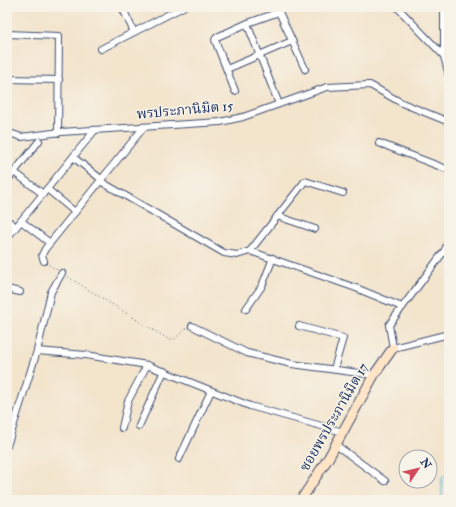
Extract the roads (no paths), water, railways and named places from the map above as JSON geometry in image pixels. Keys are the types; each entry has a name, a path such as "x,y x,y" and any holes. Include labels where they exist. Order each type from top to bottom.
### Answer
{"street":[{"path":"122,7 134,32"},
{"path":"101,49 174,9 183,7"},
{"path":"397,7 444,56"},
{"path":"444,7 446,32 444,56 449,76"},
{"path":"235,91 216,38 278,11 281,14 305,69"},
{"path":"248,23 279,104"},
{"path":"7,34 59,36 58,133"},
{"path":"227,69 292,41"},
{"path":"7,79 59,80"},
{"name":"พรประภานิมิต 15","path":"7,132 21,137 144,126 220,122 244,117 327,87 370,85 402,103 449,122"},
{"path":"44,261 43,254 50,243 144,126"},
{"path":"7,238 95,130"},
{"path":"7,181 39,141"},
{"path":"379,143 449,170"},
{"path":"73,157 100,180 224,253 237,255 250,251 356,288 402,307"},
{"path":"14,172 75,212"},
{"path":"250,251 305,181 343,193"},
{"path":"277,216 315,229"},
{"path":"7,220 16,227"},
{"path":"21,221 50,243"},
{"path":"449,238 445,250 389,326 393,348 449,334"},
{"path":"246,309 262,286 273,258"},
{"path":"7,446 37,352 51,292 62,273"},
{"path":"7,289 20,292"},
{"path":"192,326 247,353 292,364 334,368 374,375"},
{"path":"299,326 344,338 334,368"},
{"name":"ซอยพรประภานิมิต 17","path":"301,500 336,445 374,375 393,348"},
{"path":"37,352 86,355 147,366 164,371 250,406 343,432"},
{"path":"122,428 128,401 147,366"},
{"path":"139,426 164,371"},
{"path":"179,459 211,391"},
{"path":"336,445 384,481"}],"waterway":[{"path":"442,500 442,477 449,475"}]}
